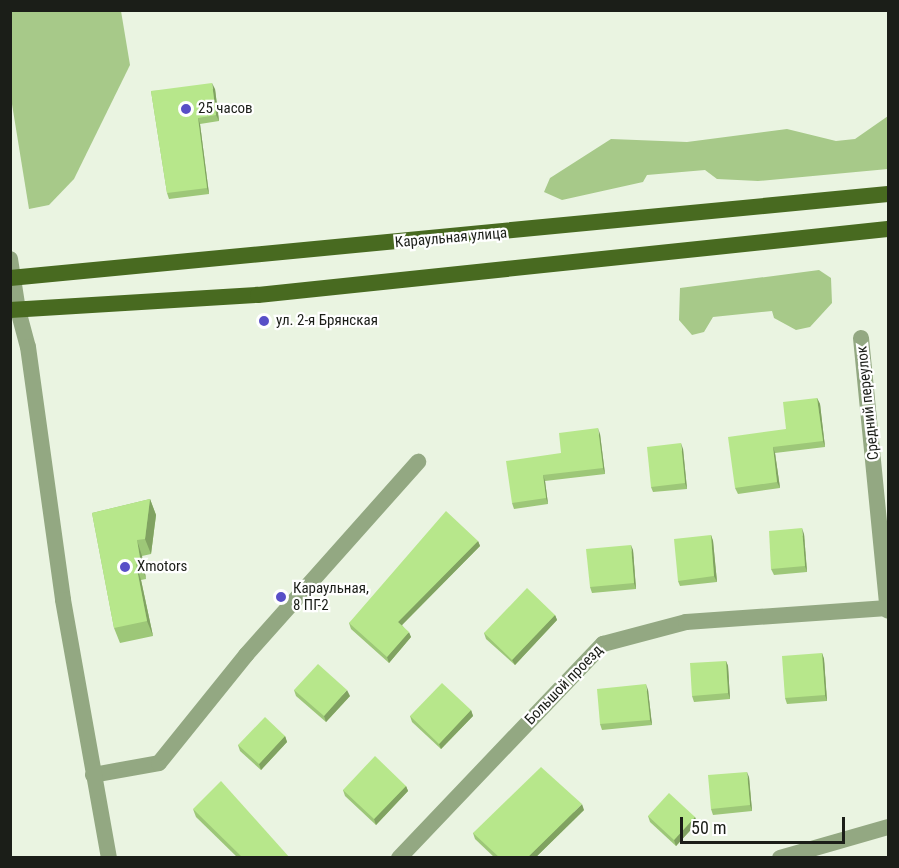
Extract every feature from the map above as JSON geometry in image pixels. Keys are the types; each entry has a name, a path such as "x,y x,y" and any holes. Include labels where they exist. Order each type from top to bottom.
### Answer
{"main road":[{"name":"Караульная улица","path":"12,278 888,194"},
{"path":"14,310 258,295 888,229"}],"street":[{"path":"10,259 14,310 28,347 93,775 108,858"},
{"name":"Средний переулок","path":"861,338 888,610"},
{"path":"93,775 159,763 246,655 418,462"},
{"name":"Большой проезд","path":"399,858 603,644 686,622 888,610"},
{"path":"780,858 888,827"}],"green space":[{"path":"10,11 121,11 130,65 74,179 49,205 29,209 11,98"},
{"path":"888,116 888,169 758,181 717,179 705,170 647,175 643,182 562,200 544,192 550,178 611,139 687,142 787,129 836,141 855,139"},
{"path":"819,270 831,278 832,303 810,327 796,330 774,318 772,311 713,317 704,332 692,335 679,320 680,288"}],"building":[{"path":"212,83 216,115 198,118 207,188 167,193 151,91"},
{"path":"817,398 823,441 773,447 777,482 735,488 728,437 786,429 783,402"},
{"path":"598,428 603,468 543,475 546,498 512,503 506,461 561,453 559,433"},
{"path":"681,443 685,483 651,487 647,447"},
{"path":"150,499 145,539 137,540 141,564 136,564 147,621 114,628 92,513"},
{"path":"446,511 478,541 398,622 409,632 387,657 349,623"},
{"path":"802,528 805,566 771,569 769,531"},
{"path":"711,535 714,576 678,581 674,539"},
{"path":"631,545 634,583 590,587 586,549"},
{"path":"527,588 555,615 512,660 484,633"},
{"path":"822,653 825,695 785,698 782,656"},
{"path":"726,661 728,693 692,696 690,663"},
{"path":"318,664 347,690 324,716 294,690"},
{"path":"442,683 471,710 439,744 410,716"},
{"path":"646,684 650,720 600,724 597,689"},
{"path":"265,717 285,736 259,764 238,745"},
{"path":"375,756 406,786 374,819 343,790"},
{"path":"541,767 582,804 527,858 500,858 473,833"},
{"path":"747,772 750,805 711,809 708,775"},
{"path":"221,781 290,858 243,858 193,809"},
{"path":"669,793 695,817 674,840 648,816"}],"place":[{"name":"25 часов","path":"186,109"},
{"name":"ул. 2-я Брянская","path":"264,321"},
{"name":"Xmotors","path":"125,567"},
{"name":"Караульная, 8 ПГ-2","path":"281,597"}]}
